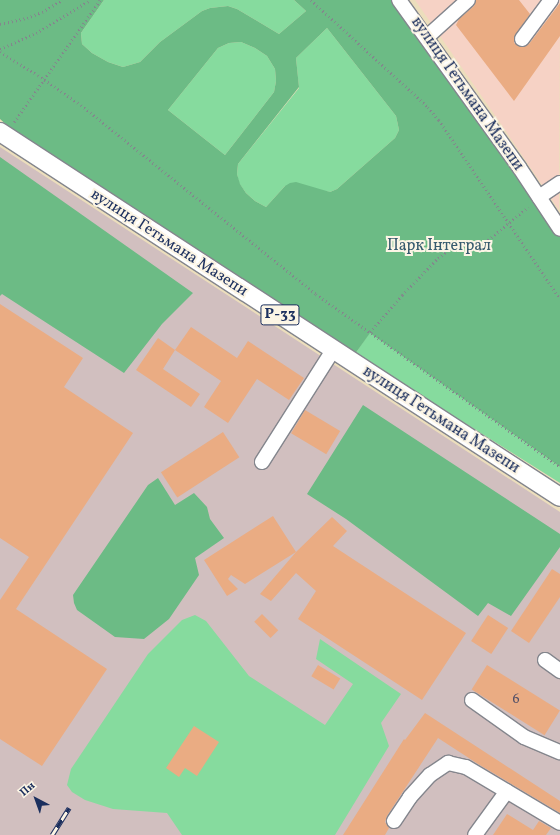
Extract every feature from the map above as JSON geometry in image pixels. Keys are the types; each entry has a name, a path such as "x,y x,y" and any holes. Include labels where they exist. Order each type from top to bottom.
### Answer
{"main road":[{"name":"вулиця Гетьмана Мазепи","path":"2,134 560,497"}],"street":[{"name":"вулиця Гетьмана Мазепи","path":"399,0 427,37 560,229"},
{"path":"427,37 468,0"},
{"path":"522,39 551,0"},
{"path":"539,197 560,183"},
{"path":"262,462 333,350"},
{"path":"545,660 560,671"},
{"path":"472,700 524,737 560,752"},
{"path":"394,821 410,797 430,775 448,763 466,767 560,823"},
{"path":"475,835 507,791"}],"path":[{"path":"0,24 32,16 62,0"},
{"path":"0,50 36,33 90,0"},
{"path":"2,134 44,79 100,0"},
{"path":"311,0 436,116 560,298"},
{"path":"0,50 81,105 310,290 560,468"},
{"path":"370,332 402,295 438,258 452,247 488,240 509,224 539,197"}],"shaded area":[{"path":"415,0 560,0 559,210 503,127"},
{"path":"0,147 560,512 560,835 0,835"}],"green space":[{"name":"Парк Інтеграл","path":"0,0 104,0 81,33 82,44 92,53 108,62 123,67 140,62 160,42 202,11 210,8 228,6 237,9 279,34 306,11 294,0 398,0 560,230 560,467 370,333 355,354 10,128 0,119","holes":["327,28 396,116 399,130 395,138 337,189 330,192 296,182 290,183 285,186 266,207 255,201 246,193 240,184 237,174 238,164 299,87 296,58","241,42 255,48 267,56 275,69 276,81 274,92 225,155 168,110 218,48 229,43"]},
{"path":"104,0 294,0 306,11 279,34 237,9 228,6 210,8 202,11 160,42 140,62 123,67 108,62 92,53 82,44 81,33"},
{"path":"327,28 396,116 399,130 395,138 337,189 330,192 285,186 266,207 255,201 246,193 239,183 237,174 238,164 299,88 296,58"},
{"path":"241,42 255,48 267,56 275,69 276,81 274,92 225,155 168,110 218,48 229,43"},
{"path":"0,157 193,293 162,324 124,373 2,294 0,296"},
{"path":"370,332 560,467 560,483 355,354"},
{"path":"363,405 560,534 560,547 511,616 488,603 478,616 346,519 307,494"},
{"path":"158,478 175,505 194,493 207,507 210,519 224,538 195,558 199,575 169,619 144,639 115,637 77,610 73,595 148,485"},
{"path":"195,615 206,621 249,676 325,725 353,684 316,659 320,639 401,694 381,723 389,746 335,835 182,835 167,813 113,809 85,800 72,792 67,785 71,769 148,654 182,620"}],"building":[{"path":"476,0 519,0 530,14 514,38 514,43 521,47 529,44 560,3 560,36 514,101 456,25 459,19 474,6"},
{"path":"0,304 83,358 64,387 133,433 16,609 107,669 42,766 0,739 0,600 29,557 0,538"},
{"path":"191,327 237,358 248,341 304,378 289,400 257,379 228,423 204,407 221,381 175,350"},
{"path":"158,338 175,350 163,369 200,394 191,407 136,370"},
{"path":"305,410 340,431 326,454 291,433"},
{"path":"223,432 239,457 177,497 161,472"},
{"path":"273,516 296,552 245,584 231,575 228,579 238,589 227,596 204,560"},
{"path":"332,517 347,531 333,546 466,633 422,700 298,619 316,591 296,573 271,601 260,594 296,552"},
{"path":"552,569 560,574 560,597 529,643 511,631"},
{"path":"262,614 278,630 270,638 254,622"},
{"path":"488,615 508,628 491,654 471,641"},
{"path":"318,665 340,678 334,690 311,676"},
{"path":"487,665 560,711 545,735 472,690"},
{"path":"425,713 560,801 560,813 478,764 438,738 387,816 385,822 389,828 385,835 343,835 404,739 405,740"},
{"path":"194,726 219,742 197,776 185,768 179,777 166,768"},
{"path":"507,814 533,830 539,821 551,828 546,835 493,835"}],"railway":[{"path":"52,835 69,808"}]}
